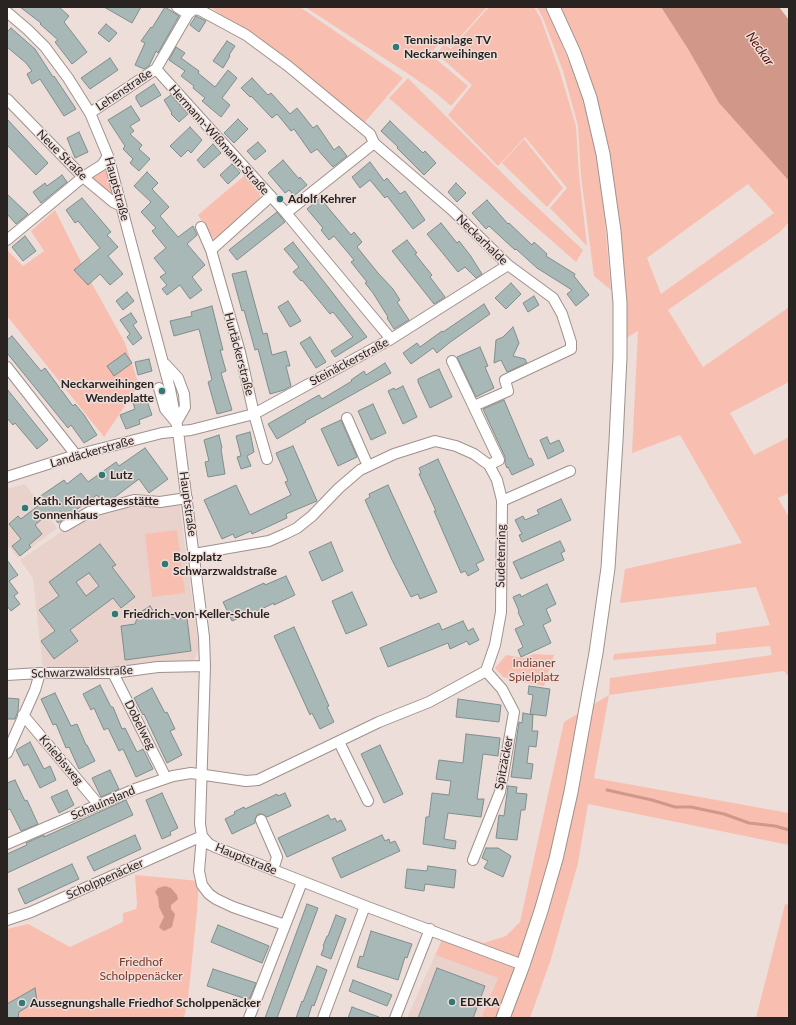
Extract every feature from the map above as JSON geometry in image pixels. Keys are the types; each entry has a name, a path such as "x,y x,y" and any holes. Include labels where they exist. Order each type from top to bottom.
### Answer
{"main road":[{"path":"503,1018 541,911 556,859 571,792 596,653 608,568 616,442 620,357 618,280 614,231 603,154 590,98 574,53 553,7"}],"street":[{"path":"177,7 188,14"},
{"name":"Neckarhalde","path":"188,14 193,10 198,9 246,36 288,66 370,134 374,143 452,210 508,265 553,298 562,314 572,349 505,380 508,390 474,406"},
{"name":"Hauptstraße","path":"7,12 45,47 68,78 90,113 108,156 164,362 177,427 202,611 205,666 200,824 202,836 209,844 215,847 302,882 523,965"},
{"name":"Lehenstraße","path":"90,113 156,69 188,14"},
{"name":"Hermann-Wißmann-Straße","path":"156,69 286,213 391,339"},
{"name":"Neue Straße","path":"7,98 83,177 113,202 121,206"},
{"path":"286,213 374,143"},
{"path":"9,234 83,177 102,165 108,156"},
{"path":"211,250 271,196"},
{"name":"Hurtäckerstraße","path":"201,227 211,250 240,352 254,414 267,459"},
{"name":"Steinäckerstraße","path":"177,427 191,430 254,414 391,339 508,265"},
{"path":"452,361 499,460 489,465"},
{"path":"7,367 76,455"},
{"path":"159,388 164,409 177,427"},
{"path":"347,418 368,466"},
{"name":"Landäckerstraße","path":"7,477 76,455 162,433 177,427"},
{"name":"Sudetenring","path":"194,554 269,541 297,528 312,516 339,488 360,470 394,454 435,441 456,446 474,454 489,465 497,480 502,501 501,612 495,645 486,671"},
{"path":"502,501 570,471"},
{"path":"65,526 89,512 119,503 134,500 160,502 187,498"},
{"name":"Schwarzwaldstraße","path":"7,675 40,673 113,673 158,667 205,666"},
{"path":"202,775 246,781 258,780 380,722 429,702 486,671"},
{"name":"Spitzäcker","path":"473,860 500,792 514,712 502,689 486,671"},
{"path":"7,753 23,715 36,690 40,673"},
{"name":"Dobelweg","path":"113,673 166,778"},
{"name":"Kniebisweg","path":"23,715 99,805"},
{"path":"339,742 368,801"},
{"name":"Schauinsland","path":"7,844 166,778 191,773 202,775"},
{"path":"261,820 276,852 273,870"},
{"path":"202,836 200,871 202,885 216,900 285,925"},
{"name":"Scholppenäcker","path":"7,920 31,912 202,836"},
{"path":"249,1018 302,882"},
{"path":"323,1018 365,906"},
{"path":"395,1018 430,929"}],"shaded area":[{"name":"Kath. Kindertagesstätte Sonnenhaus","path":"25,484 57,528 18,558 7,544 7,489"},
{"name":"Friedrich-von-Keller-Schule","path":"179,501 199,649 194,660 124,667 43,669 33,578 20,560 61,532 100,510 138,503"},
{"path":"435,955 498,978 481,1018 407,1018"}],"green space":[{"path":"300,7 403,78 364,123 212,8"},
{"path":"305,7 487,7 451,47 442,40 430,54 468,86 451,106 436,93 410,75"},
{"path":"489,7 534,7 541,19 560,72 576,126 579,175 587,246 550,208 567,188 525,137 498,166 448,115 472,85 437,54 444,44 451,49"},
{"path":"537,7 545,7 581,90 600,167 611,290 594,276 581,176 578,126 563,71 543,18"},
{"path":"559,7 661,7 688,49 719,103 789,181 789,222 780,232 668,310 703,367 789,307 789,382 730,413 754,455 789,437 789,493 778,498 789,517 789,677 784,671 609,695 610,678 772,655 770,646 613,660 614,654 716,644 716,633 770,625 756,587 620,603 625,569 742,543 680,435 632,453 638,331 625,339 620,221 600,114 584,60","holes":["748,184 774,213 661,294 647,258"]},
{"path":"408,78 522,193 583,250 576,262 389,98"},
{"path":"524,139 563,188 547,207 502,163"},
{"path":"103,170 106,171 112,192 111,194 91,178"},
{"path":"244,176 259,193 259,201 215,241 198,215"},
{"path":"55,210 90,280 125,343 139,385 104,437 7,316 7,250 23,266 44,251 31,231"},
{"name":"Bolzplatz Schwarzwaldstraße","path":"177,530 185,593 152,597 145,534"},
{"name":"Indianer Spielplatz","path":"534,654 554,655 544,686 503,677 495,668 506,655 523,658"},
{"path":"609,695 594,778 789,813 789,845 588,804 578,863 551,959 530,1018 481,1018 498,978 435,955 446,931 484,943 506,936 520,922 564,722"},
{"name":"Friedhof Scholppenäcker","path":"135,875 199,881 188,999 184,1018 7,1018 7,929 28,924 70,947 123,922 123,913 136,909"},
{"path":"785,904 789,905 789,1012 787,1018 756,1018"}],"water":[{"name":"Neckar","path":"661,7 779,7 789,20 789,181 719,103 688,49"},
{"path":"165,886 171,888 177,895 178,899 171,905 171,909 175,914 172,927 164,931 159,927 164,917 159,907 158,897 155,892 158,888"}],"building":[{"path":"20,7 59,7 69,16 64,22 87,52 72,64 55,42 58,40 40,24 41,23"},
{"path":"104,7 141,7 132,23"},
{"path":"165,7 179,16 158,53 156,51 149,66 144,69 135,65 145,43 141,41 151,27 152,28"},
{"path":"196,16 206,21 199,32 190,25"},
{"path":"106,24 117,33 109,42 98,33"},
{"path":"11,28 35,49 76,109 64,116 40,79 32,84 27,74 32,71 26,63 7,47 7,32"},
{"path":"227,41 235,46 223,68 213,61"},
{"path":"176,47 185,53 181,58 199,71 198,73 215,87 228,70 237,78 222,98 230,105 221,117 202,101 205,98 193,88 194,86 181,76 185,71 169,60"},
{"path":"110,58 118,70 90,89 81,78"},
{"path":"252,78 268,95 271,93 290,114 297,108 313,128 317,125 334,150 339,146 347,156 333,167 317,149 311,153 294,129 291,131 277,114 272,118 251,96 250,97 241,88"},
{"path":"154,84 161,95 141,107 136,99 136,96"},
{"path":"171,95 188,114 179,122 171,114 172,113 164,100"},
{"path":"131,106 140,120 130,126 134,131 130,134 142,145 139,149 150,159 139,171 130,163 133,159 123,149 125,146 108,120"},
{"path":"7,119 48,163 36,175 7,145"},
{"path":"238,119 248,129 234,143 224,133"},
{"path":"390,121 423,153 425,151 436,163 424,175 381,131"},
{"path":"190,127 202,140 191,153 188,150 181,157 170,146"},
{"path":"79,132 88,152 75,158 67,138"},
{"path":"258,142 266,151 255,160 247,151"},
{"path":"213,144 221,153 204,168 197,160"},
{"path":"283,160 299,179 300,177 307,185 294,196 289,190 285,193 268,173"},
{"path":"370,162 384,181 387,178 400,194 405,191 425,220 413,229 387,196 385,198 370,180 360,188 352,177"},
{"path":"232,164 240,173 228,184 220,175"},
{"path":"147,172 158,183 152,189 169,207 160,216 178,237 193,226 197,235 187,244 205,265 192,277 202,290 190,299 180,285 167,295 162,289 167,285 160,277 166,273 154,258 166,248 152,231 156,228 141,212 151,202 134,186"},
{"path":"62,175 67,182 41,203 33,192 45,183 47,186"},
{"path":"456,183 466,193 457,202 448,192"},
{"path":"7,194 28,214 16,224 7,214"},
{"path":"82,198 111,232 107,235 118,247 108,256 123,274 110,285 100,274 88,285 74,270 100,248 78,221 75,223 66,210"},
{"path":"320,198 351,235 354,232 362,242 357,247 393,289 400,300 397,302 409,320 394,329 373,293 365,283 367,282 351,262 354,260 334,236 329,240 321,230 323,228 307,209"},
{"path":"487,200 508,224 509,223 532,245 534,242 547,254 546,256 575,274 574,276 589,295 576,306 567,294 572,290 537,268 489,226 486,229 472,213"},
{"path":"277,212 285,222 237,260 229,250"},
{"path":"441,223 457,243 459,241 482,274 476,278 465,267 458,272 427,234"},
{"path":"25,236 36,251 23,261 12,247"},
{"path":"407,240 417,253 415,254 432,275 430,277 445,297 434,304 392,251"},
{"path":"293,242 367,337 335,357 331,351 353,337 333,312 330,314 302,280 301,281 293,272 299,267 284,249"},
{"path":"246,271 263,334 267,333 272,355 286,351 290,366 286,366 291,386 284,390 270,394 258,349 255,350 232,274"},
{"path":"511,283 521,294 506,309 495,298"},
{"path":"127,292 134,301 123,310 116,301"},
{"path":"534,296 539,305 528,312 523,303"},
{"path":"288,301 301,321 290,327 278,307"},
{"path":"484,304 490,314 437,353 433,348 411,364 403,353 417,343 420,347"},
{"path":"212,306 223,350 220,350 226,371 221,373 232,410 217,414 208,382 212,380 199,329 174,336 170,321 192,316 191,312"},
{"path":"131,313 137,322 133,325 142,338 133,345 127,337 130,334 120,320"},
{"path":"513,327 519,343 513,356 525,359 527,363 507,372 501,360 494,363 496,340 503,337"},
{"path":"12,336 41,371 45,368 73,406 75,404 84,415 97,435 84,443 71,425 68,428 7,353 7,340"},
{"path":"310,337 326,362 316,368 300,343"},
{"path":"480,347 488,366 485,367 494,388 476,397 457,357"},
{"path":"125,353 132,363 114,376 107,366"},
{"path":"149,359 152,371 138,375 135,362"},
{"path":"385,363 391,373 305,421 306,422 277,439 268,424 319,395 322,399 352,381 351,380 364,371 366,375"},
{"path":"439,369 452,397 430,408 418,379"},
{"path":"403,386 417,417 403,424 388,391 394,388 395,390"},
{"path":"7,389 48,440 37,449 15,423 13,425 7,418"},
{"path":"146,398 152,415 139,420 140,424 126,429 120,415 135,409 133,403"},
{"path":"504,400 529,459 531,458 534,465 512,475 508,467 507,468 505,457 483,409"},
{"path":"373,404 386,433 371,440 358,411"},
{"path":"341,420 357,457 338,466 321,429"},
{"path":"250,432 254,452 247,456 251,466 241,469 237,457 241,456 236,436"},
{"path":"219,435 225,474 208,477 205,462 209,461 204,440"},
{"path":"547,437 550,444 559,440 564,451 548,459 540,440"},
{"path":"293,446 317,501 286,514 287,518 252,534 251,531 235,538 233,534 222,539 204,500 236,485 250,515 291,495 285,482 288,481 276,453"},
{"path":"145,448 168,479 149,493 139,479 111,500 102,502 97,495 58,523 50,512 35,525 42,534 29,545 31,547 20,556 12,546 21,539 9,524 18,516 21,519 43,502 39,497 64,480 67,484 81,473 88,482 116,462 119,466"},
{"path":"438,459 484,560 476,564 479,570 468,576 465,571 461,573 419,474 421,473 419,468"},
{"path":"388,485 437,592 420,599 418,594 411,597 392,560 365,500 370,497 369,494"},
{"path":"561,499 571,520 522,542 519,535 522,534 515,520 523,516 525,520 539,514 537,510"},
{"path":"560,541 565,551 561,553 564,560 521,579 513,562"},
{"path":"331,542 343,571 322,581 309,552"},
{"path":"100,544 116,565 112,567 135,597 121,608 113,598 70,630 78,641 54,659 41,641 55,631 39,610 59,596 49,582","holes":["89,573 99,586 86,596 76,582"]},
{"path":"7,560 18,575 9,581 18,593 14,596 20,604 11,611 7,606"},
{"path":"286,576 295,595 274,605 274,603 232,621 223,602 264,583 265,585"},
{"path":"547,584 556,604 546,609 551,621 543,625 551,643 521,657 518,650 523,647 515,629 524,625 513,597 520,594 521,597"},
{"path":"352,592 367,625 346,634 332,601"},
{"path":"150,606 158,618 171,616 175,619 187,618 191,651 125,660 121,626 135,624 139,613"},
{"path":"463,621 468,631 473,628 479,640 469,645 467,641 450,649 448,643 388,667 380,648 439,623 442,630"},
{"path":"294,627 329,706 327,707 334,722 320,729 312,713 310,715 274,636"},
{"path":"100,685 111,707 113,707 122,729 125,728 137,752 143,749 153,769 136,777 123,749 119,751 108,728 104,730 94,708 91,710 83,694"},
{"path":"529,686 550,689 546,716 530,714 533,695 528,694"},
{"path":"152,688 165,713 167,712 175,729 170,731 182,755 167,763 144,714 143,715 134,698"},
{"path":"55,693 71,726 77,724 95,761 79,769 69,747 66,748 56,724 53,725 41,699"},
{"path":"7,698 19,699 18,711 15,719 7,719"},
{"path":"458,699 501,705 499,722 456,717"},
{"path":"523,713 533,715 532,731 538,731 536,747 529,746 527,763 533,764 531,779 511,777 519,722 522,723"},
{"path":"466,734 500,738 498,756 483,754 477,799 484,799 481,817 448,813 444,839 456,841 455,849 423,844 426,817 429,817 432,793 449,795 451,781 436,779 439,760 463,763"},
{"path":"30,742 44,769 50,766 56,780 40,788 28,764 24,766 16,750"},
{"path":"380,745 403,794 384,803 361,754"},
{"path":"110,770 119,789 101,797 92,778"},
{"path":"15,780 25,801 27,800 38,824 21,831 10,809 7,810 7,783"},
{"path":"508,786 517,787 516,793 527,794 525,810 521,810 517,840 496,838 499,815 504,816"},
{"path":"67,790 74,805 59,813 51,797"},
{"path":"162,793 178,828 170,832 171,835 162,839 146,800"},
{"path":"285,793 291,806 267,817 262,814 258,814 255,819 255,823 232,834 225,819 235,814 234,812 244,807 245,809 277,794 278,796"},
{"path":"126,800 133,815 7,873 7,854 27,845 26,843 44,835 44,837"},
{"path":"328,815 331,820 335,818 337,822 341,820 346,830 287,857 278,838"},
{"path":"135,835 141,849 94,871 87,857"},
{"path":"382,835 385,841 389,839 390,843 395,841 400,851 341,878 332,858"},
{"path":"486,848 498,848 511,856 503,877 484,868 488,861 482,858"},
{"path":"72,864 79,879 25,904 18,889"},
{"path":"428,866 456,870 454,888 425,884 424,891 405,888 407,869 427,871"},
{"path":"307,904 318,908 277,1018 265,1018"},
{"path":"336,915 346,919 331,959 321,955 323,946"},
{"path":"218,925 269,946 262,963 211,942"},
{"path":"371,931 412,944 407,958 405,957 398,980 357,967 360,956 363,957"},
{"path":"317,966 327,970 314,1006 312,1005 308,1018 296,1018 302,1001 303,1002"},
{"name":"EDEKA","path":"437,968 485,986 473,1018 418,1018"},
{"path":"213,969 256,983 249,1000 207,986"},
{"path":"353,980 392,995 387,1006 349,991"},
{"name":"Aussegnungshalle Friedhof Scholppenäcker","path":"35,988 37,1001 19,1012 18,1018 7,1018 7,1004"},
{"path":"352,1007 379,1017 348,1018"}],"waterway":[{"path":"607,790 652,800 675,807 691,807 724,814 749,823 775,826 789,830"}],"place":[{"name":"Tennisanlage TV Neckarweihingen","path":"396,47"},
{"name":"Adolf Kehrer","path":"280,199"},
{"name":"Neckarweihingen Wendeplatte","path":"162,391"},
{"name":"Lutz","path":"102,475"},
{"name":"Kath. Kindertagesstätte Sonnenhaus","path":"25,508"},
{"name":"Bolzplatz Schwarzwaldstraße","path":"165,564"},
{"name":"Friedrich-von-Keller-Schule","path":"115,614"},
{"name":"EDEKA","path":"452,1002"},
{"name":"Aussegnungshalle Friedhof Scholppenäcker","path":"22,1003"}]}
